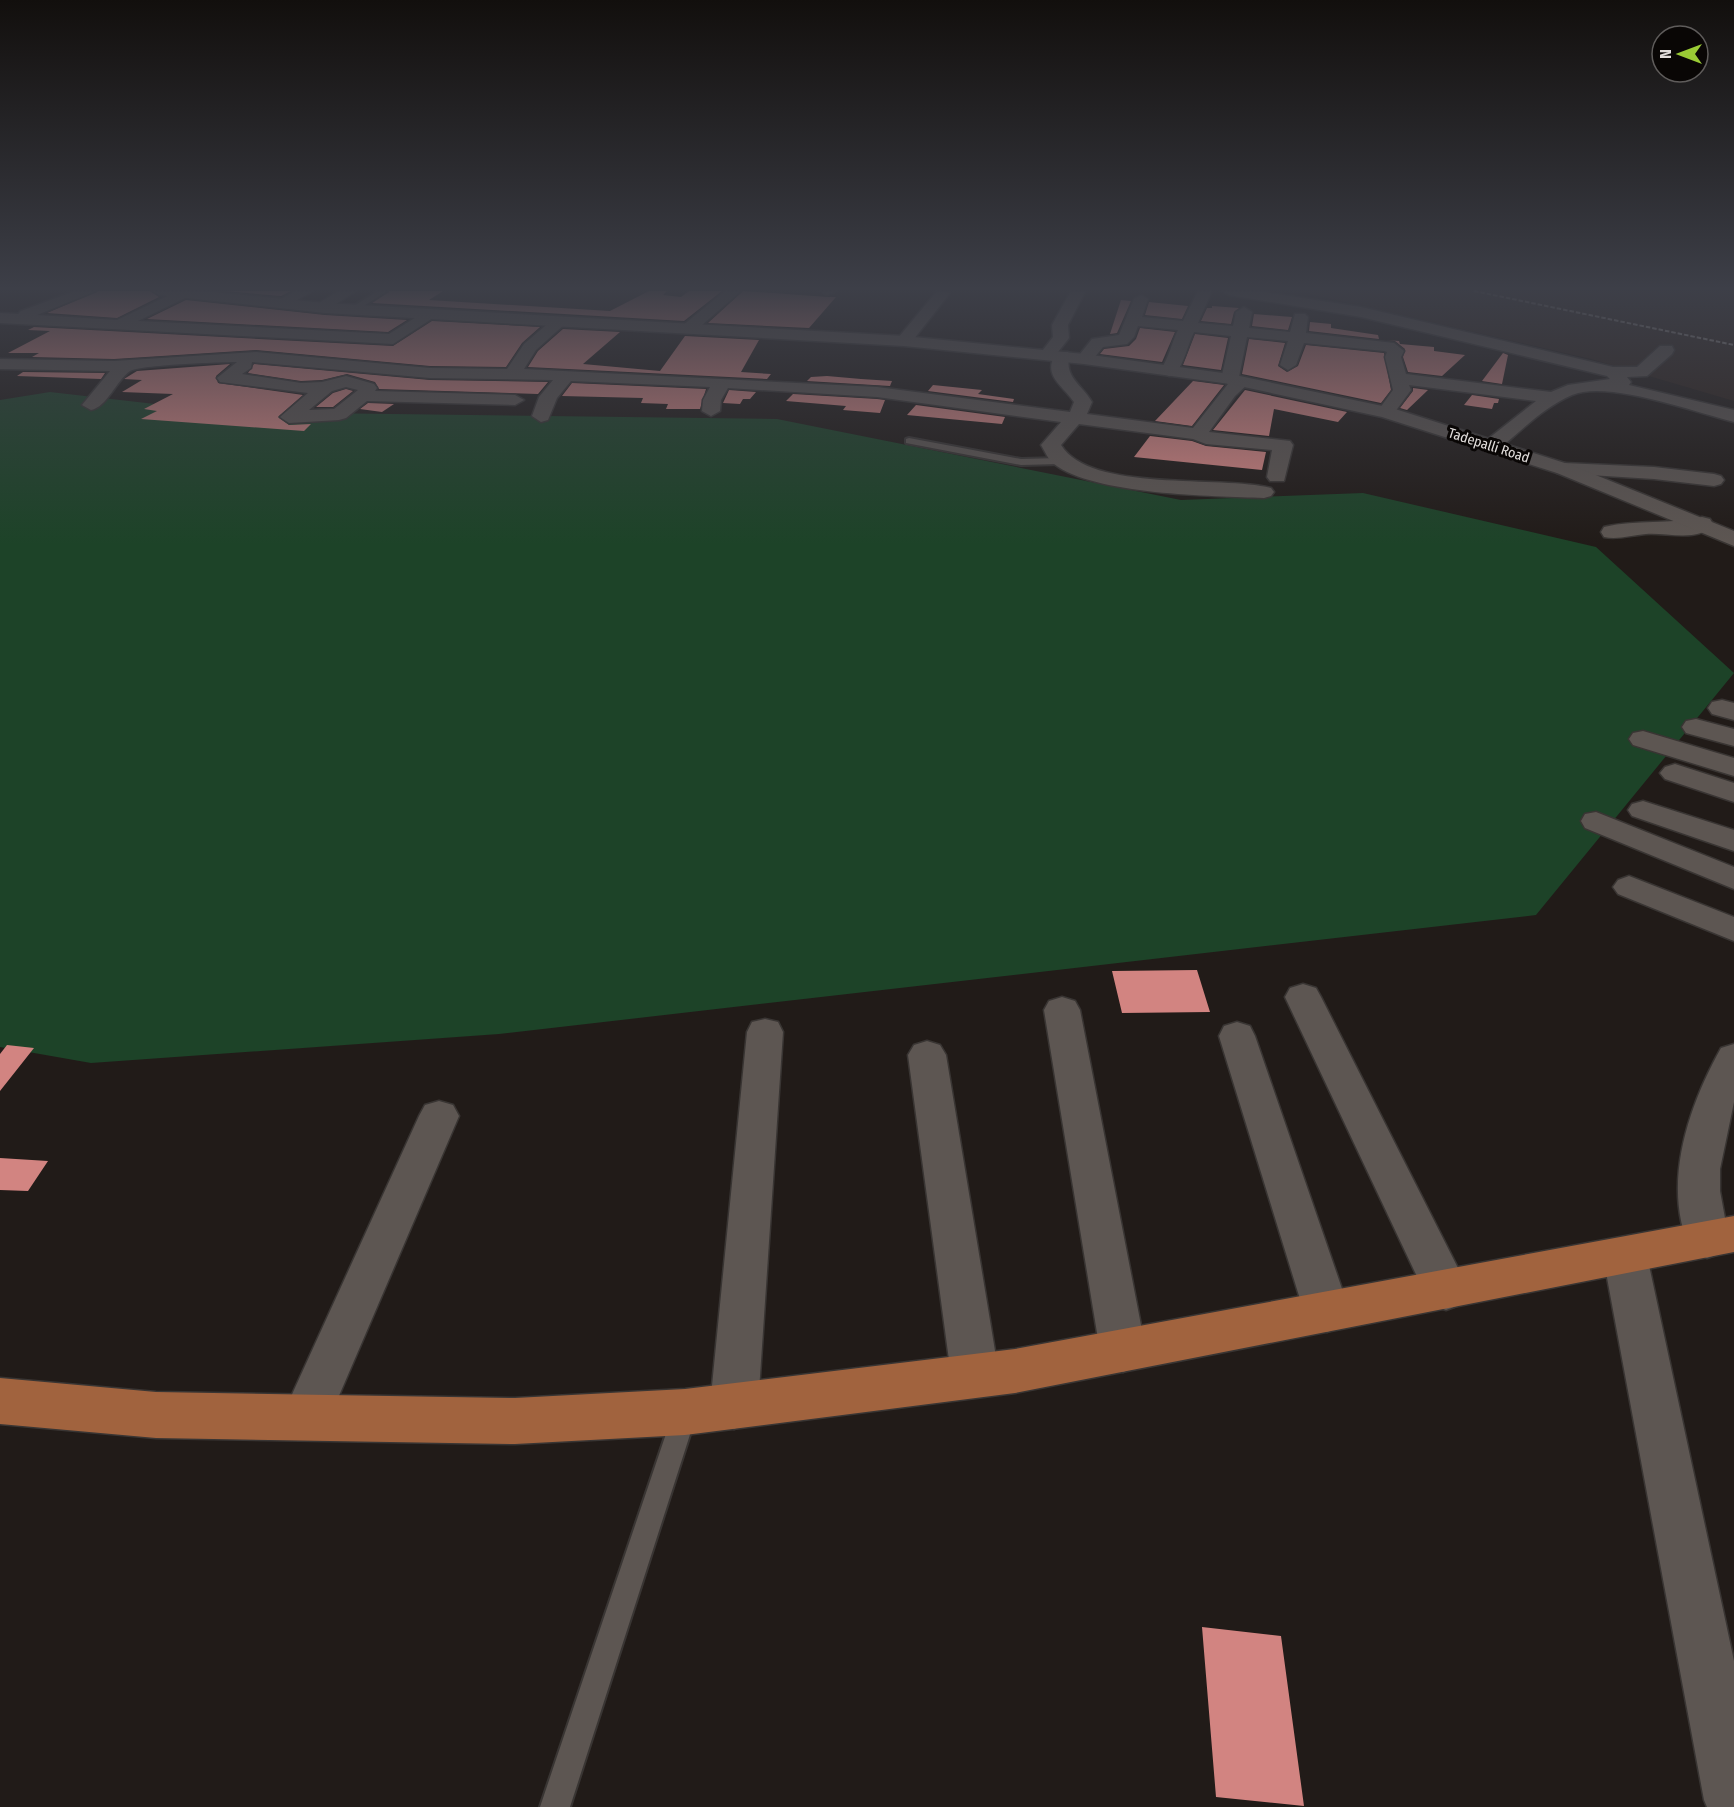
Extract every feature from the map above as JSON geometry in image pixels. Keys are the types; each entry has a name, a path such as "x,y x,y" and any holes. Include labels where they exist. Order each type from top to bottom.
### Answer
{"main road":[{"path":"0,1401 156,1415 515,1421 685,1412 1015,1371 1720,1237"}],"street":[{"path":"91,405 115,375"},
{"path":"230,375 226,378 238,378 274,386 338,383 368,388 363,396 339,414 289,417 338,383 351,375"},
{"path":"541,416 548,397 566,375"},
{"path":"573,375 877,392 1078,411 1204,428 1237,442 1283,445 1270,484 1179,487 1112,479 1072,468 1051,452 1051,445 1078,411 1083,399 1061,375"},
{"name":"Tadepalli Road","path":"1198,375 1386,412 1564,469 1702,524 1734,540"},
{"path":"1204,428 1236,381 1236,375"},
{"path":"1386,412 1402,390 1398,375"},
{"path":"1413,375 1456,384 1556,398"},
{"path":"1456,384 1457,375"},
{"path":"1597,375 1734,416"},
{"path":"1491,446 1536,408 1568,390 1627,375"},
{"path":"639,395 650,379"},
{"path":"711,411 712,400 722,382"},
{"path":"363,396 515,400"},
{"path":"1564,469 1654,473 1714,480"},
{"path":"1612,531 1647,527 1686,529 1702,524"},
{"path":"1696,727 1734,738"},
{"path":"1643,739 1734,767"},
{"path":"1675,772 1734,793"},
{"path":"1643,810 1734,841"},
{"path":"1596,822 1734,879"},
{"path":"1629,887 1734,930"},
{"path":"1303,997 1446,1290"},
{"path":"1062,1010 1123,1350"},
{"path":"734,1406 765,1032"},
{"path":"1237,1036 1327,1312"},
{"path":"927,1055 975,1375"},
{"path":"1720,1237 1699,1183 1705,1137 1727,1071 1734,1058"},
{"path":"306,1417 439,1116"},
{"path":"1625,1256 1734,1800"}],"lane":[{"path":"909,441 1021,462 1060,461"},
{"path":"555,1807 685,1412"}],"shaded area":[{"path":"1647,375 1734,375 1734,401"}],"green space":[{"path":"50,392 225,412 777,419 1181,500 1363,493 1596,547 1734,673 1536,915 499,1034 91,1063 0,1047 0,400"}],"building":[{"path":"18,375 103,375 101,379"},
{"path":"130,375 217,375 218,383 303,395 278,417 289,425 311,424 304,431 141,419 157,411 144,409 173,394 122,392 142,380 124,379"},
{"path":"263,375 341,375 322,380 301,381"},
{"path":"352,375 430,380 548,382 538,394 379,389 375,382"},
{"path":"694,375 770,375 767,379"},
{"path":"1248,375 1388,375 1391,390 1381,403"},
{"path":"1486,375 1504,375 1502,384 1482,381"},
{"path":"811,377 892,381 890,386 807,381"},
{"path":"1193,381 1224,385 1192,426 1155,421"},
{"path":"572,383 706,389 700,409 666,409 668,404 641,403 643,398 562,396"},
{"path":"933,385 982,390 978,394 1014,399 1013,402 928,391"},
{"path":"1413,388 1428,390 1407,410 1400,408 1413,391"},
{"path":"346,389 353,391 333,407 316,407 333,393"},
{"path":"729,390 756,392 750,399 743,399 740,404 723,403"},
{"path":"1245,390 1347,412 1338,422 1274,409 1269,436 1213,430"},
{"path":"793,394 885,400 880,413 843,410 846,406 786,401"},
{"path":"1472,395 1499,399 1498,403 1494,403 1492,409 1464,405"},
{"path":"368,403 394,404 382,412 360,409"},
{"path":"916,405 1005,417 1002,424 907,415"},
{"path":"1150,436 1192,441 1206,446 1266,452 1262,470 1134,457"},
{"path":"1197,970 1210,1012 1122,1013 1112,971"},
{"path":"7,1045 34,1048 0,1091 0,1054"},
{"path":"0,1158 48,1161 28,1191 0,1190"},
{"path":"1202,1627 1281,1636 1304,1806 1216,1797"}]}
